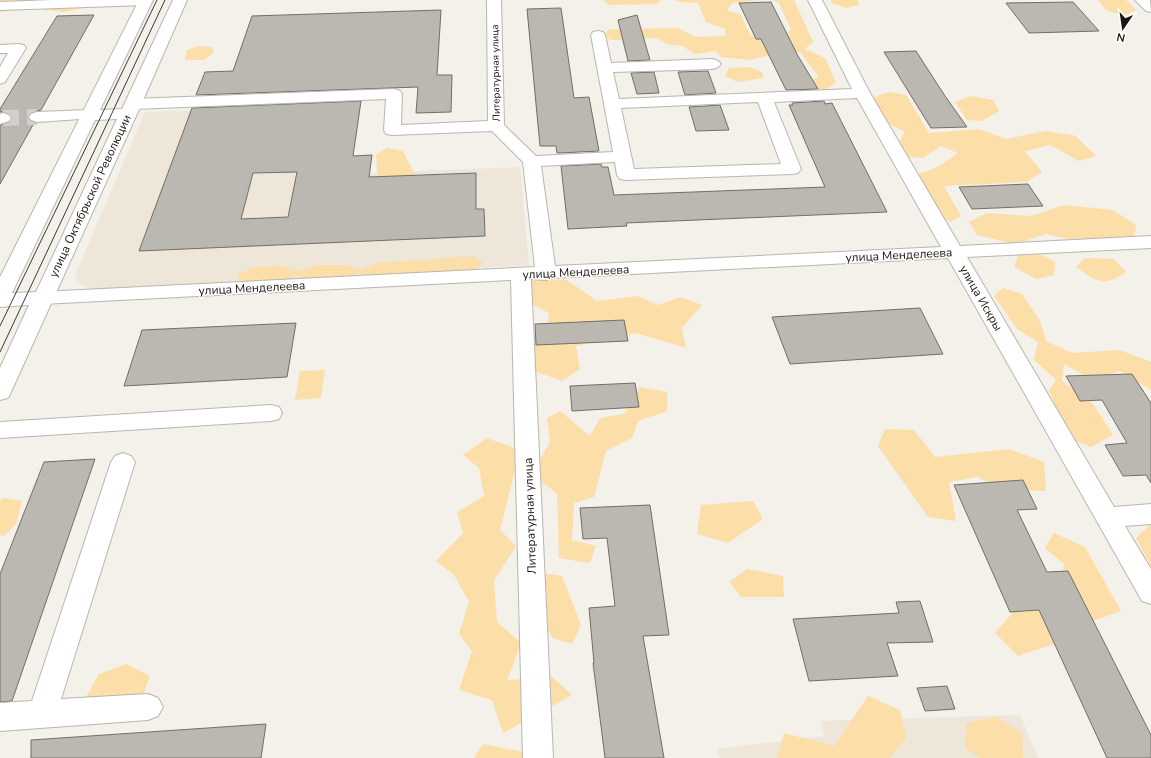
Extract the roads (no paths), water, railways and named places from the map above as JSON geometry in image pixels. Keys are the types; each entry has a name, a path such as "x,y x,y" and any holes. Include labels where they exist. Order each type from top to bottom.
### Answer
{"street":[{"path":"0,296 92,110 154,0"},
{"path":"0,6 74,2 180,0"},
{"name":"улица Октябрьской Революции","path":"0,392 180,0"},
{"name":"Литературная улица","path":"494,0 496,126 532,161"},
{"name":"улица Искры","path":"815,0 862,93 1151,594"},
{"path":"1142,0 1151,8"},
{"path":"598,35 626,175 792,169 764,98"},
{"path":"0,49 19,48 0,79"},
{"path":"604,68 713,64"},
{"path":"612,104 862,93"},
{"path":"37,117 92,110 394,94 392,130 496,126"},
{"path":"546,274 532,161 622,157"},
{"name":"улица Менделеева","path":"0,300 546,274 1151,242"},
{"path":"1130,243 1151,257"},
{"name":"Литературная улица","path":"521,275 538,758"},
{"path":"0,430 271,413"},
{"path":"42,715 123,462"},
{"path":"1107,518 1151,514"},
{"path":"0,717 148,707"}],"tunnel":[{"path":"3,118 37,117"}],"tram line":[{"path":"0,326 157,0"},
{"path":"0,352 165,0"}]}
